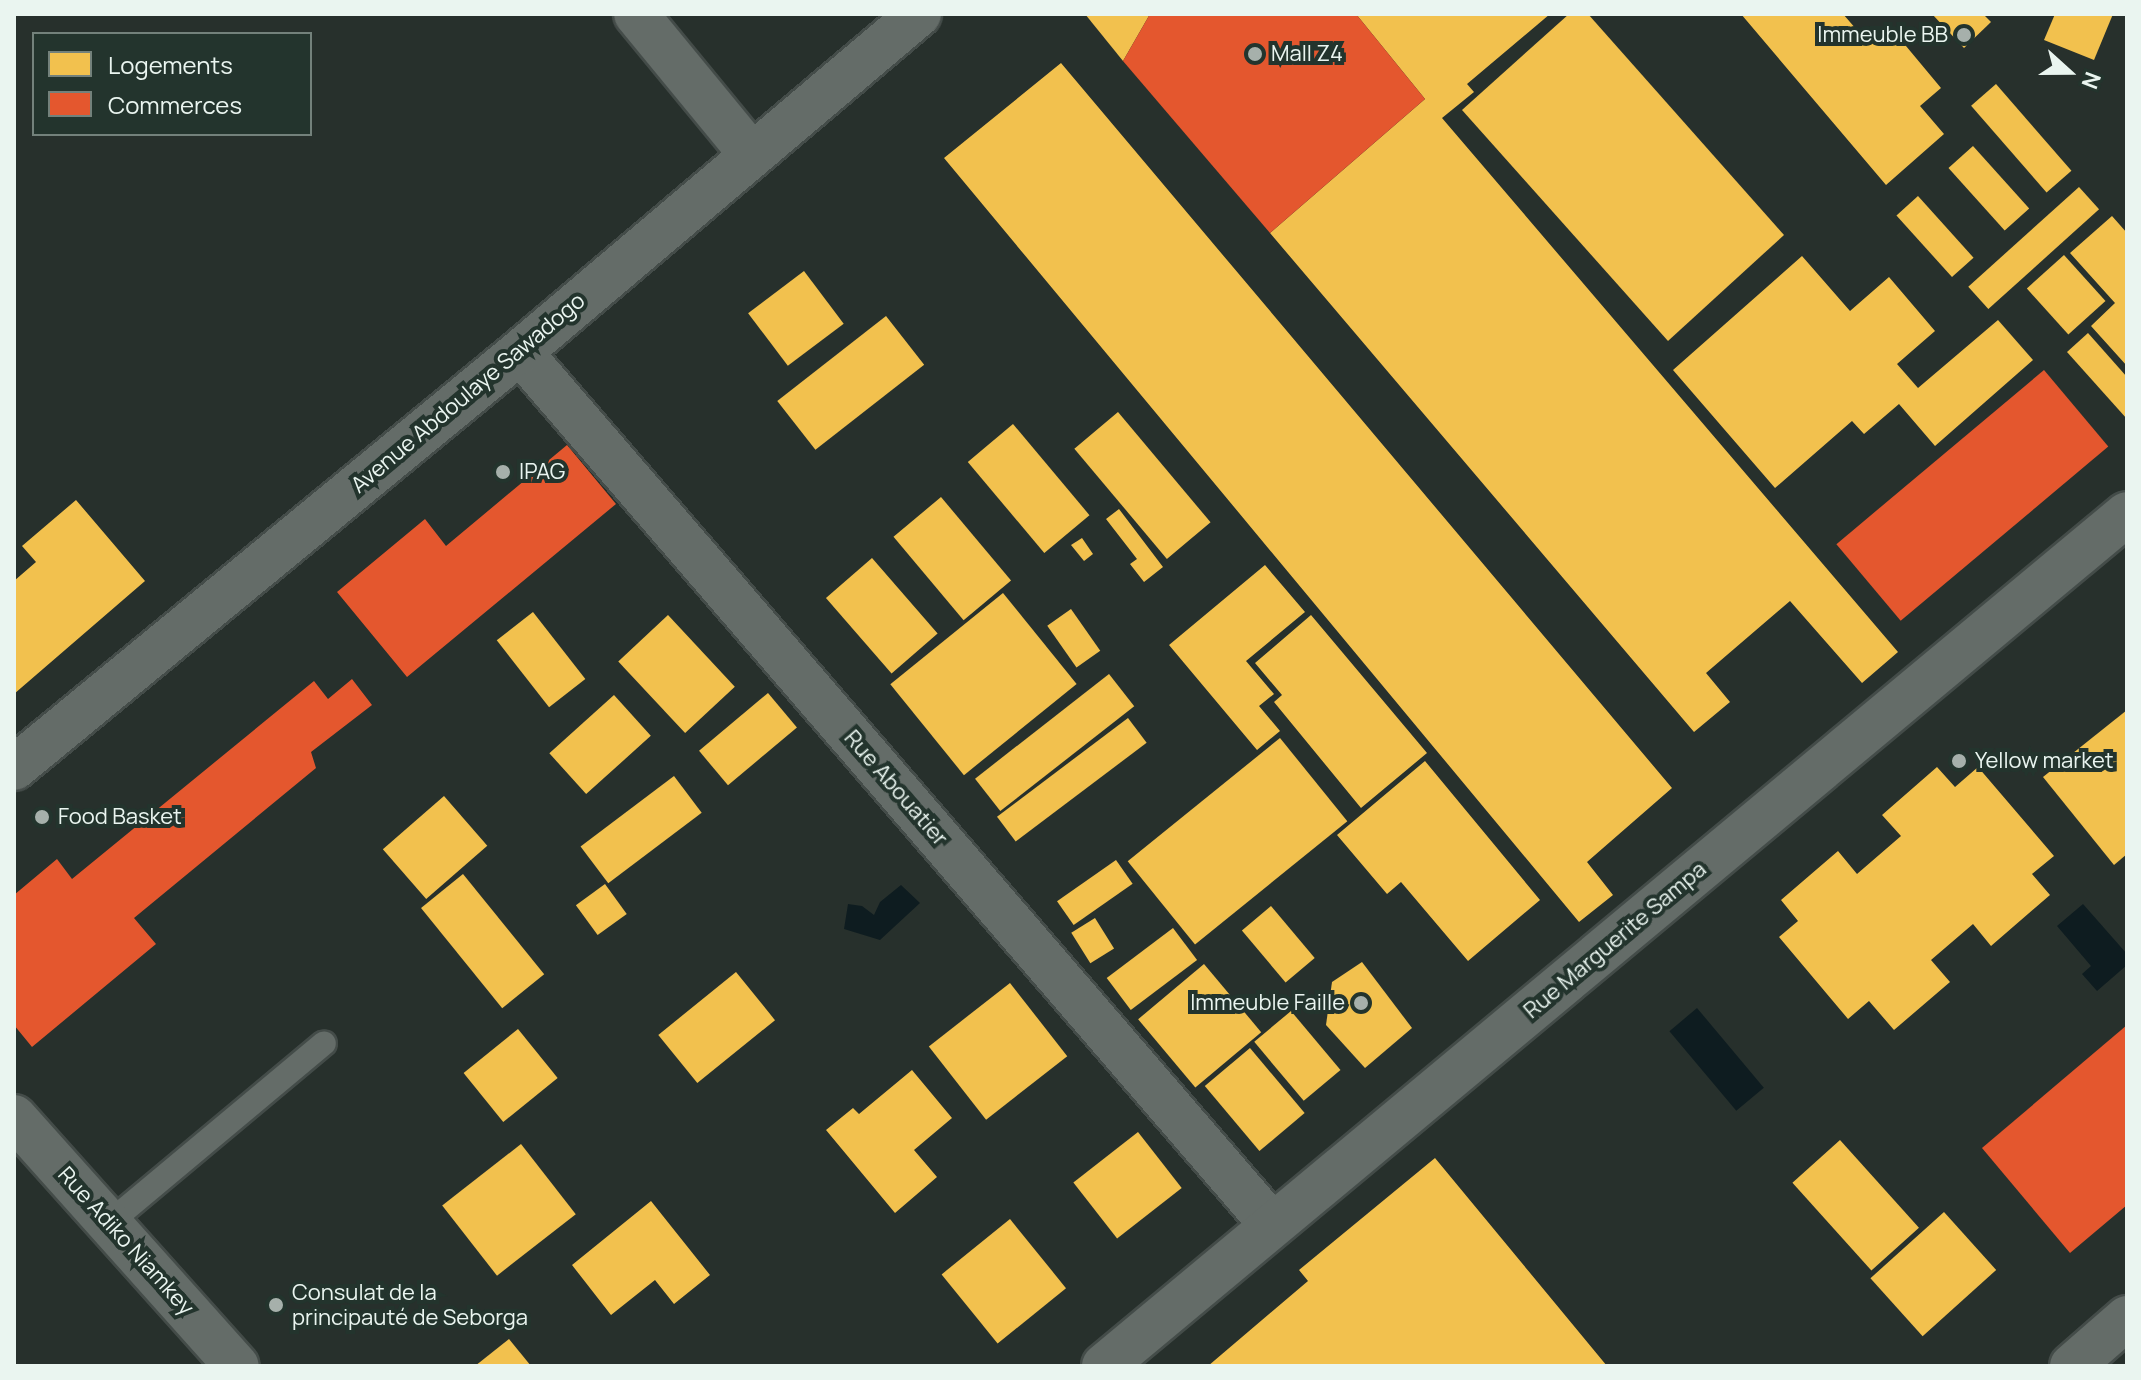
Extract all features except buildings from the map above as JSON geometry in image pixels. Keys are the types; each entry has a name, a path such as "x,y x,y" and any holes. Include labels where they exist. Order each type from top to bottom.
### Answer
{"street":[{"path":"636,14 751,154"},
{"name":"Avenue Abdoulaye Sawadogo","path":"14,768 520,352 919,14"},
{"name":"Rue Abouatier","path":"520,352 1271,1224"},
{"name":"Rue Marguerite Sampa","path":"1104,1366 2127,514"},
{"name":"Rue Adiko Niamkey","path":"14,1117 237,1366"},
{"path":"2072,1366 2127,1318"}],"lane":[{"path":"109,1223 324,1043"}],"shaded area":[{"path":"901,885 920,903 880,940 844,929 848,904 862,906 874,915 880,902"},
{"path":"2083,904 2127,954 2127,965 2097,991 2082,974 2091,966 2057,926"},
{"path":"1697,1008 1764,1088 1736,1111 1669,1031"}],"place":[{"name":"Immeuble BB","path":"1964,35"},
{"name":"Mall Z4","path":"1255,54"},
{"name":"IPAG","path":"503,472"},
{"name":"Yellow market","path":"1959,761"},
{"name":"Food Basket","path":"42,817"},
{"name":"Immeuble Faille","path":"1361,1003"},
{"name":"Consulat de la principauté de Seborga","path":"276,1305"}]}
